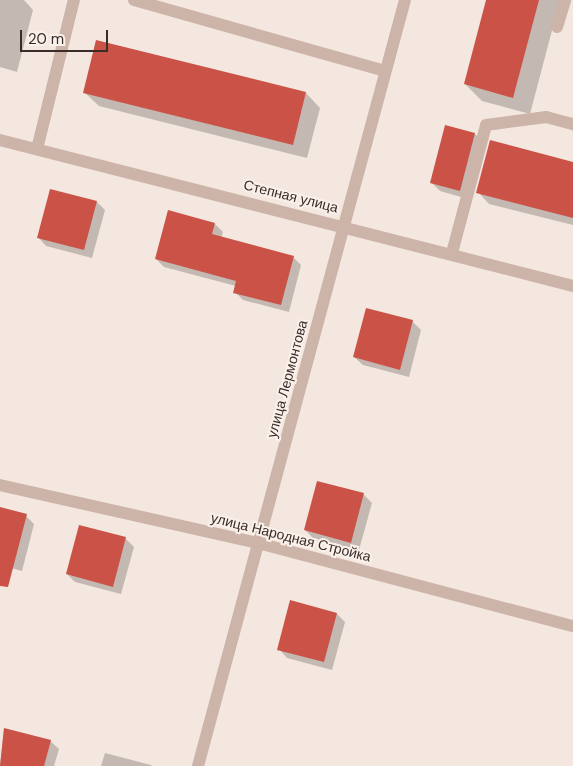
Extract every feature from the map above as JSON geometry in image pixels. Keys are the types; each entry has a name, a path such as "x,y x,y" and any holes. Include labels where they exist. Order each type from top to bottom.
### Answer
{"street":[{"path":"37,149 74,0"},
{"path":"134,0 386,71"},
{"name":"улица Лермонтова","path":"198,766 405,0"},
{"path":"557,27 565,0"},
{"path":"452,254 486,125 546,117 573,124"},
{"name":"Степная улица","path":"0,140 344,225 573,286"},
{"name":"улица Народная Стройка","path":"0,485 258,543 573,626"}],"building":[{"path":"486,0 539,0 513,98 464,84"},
{"path":"96,40 306,92 293,145 83,93"},
{"path":"445,125 475,133 460,191 430,183"},
{"path":"490,140 573,162 573,218 476,193"},
{"path":"50,189 97,201 84,250 37,238"},
{"path":"168,210 215,223 212,234 294,256 281,305 233,293 236,281 155,259"},
{"path":"366,308 413,320 400,370 353,357"},
{"path":"317,481 364,493 351,543 304,530"},
{"path":"0,507 27,514 8,587 0,586"},
{"path":"79,525 126,537 113,587 66,574"},
{"path":"290,600 337,613 324,662 277,650"},
{"path":"4,728 51,740 44,766 0,766"}]}
